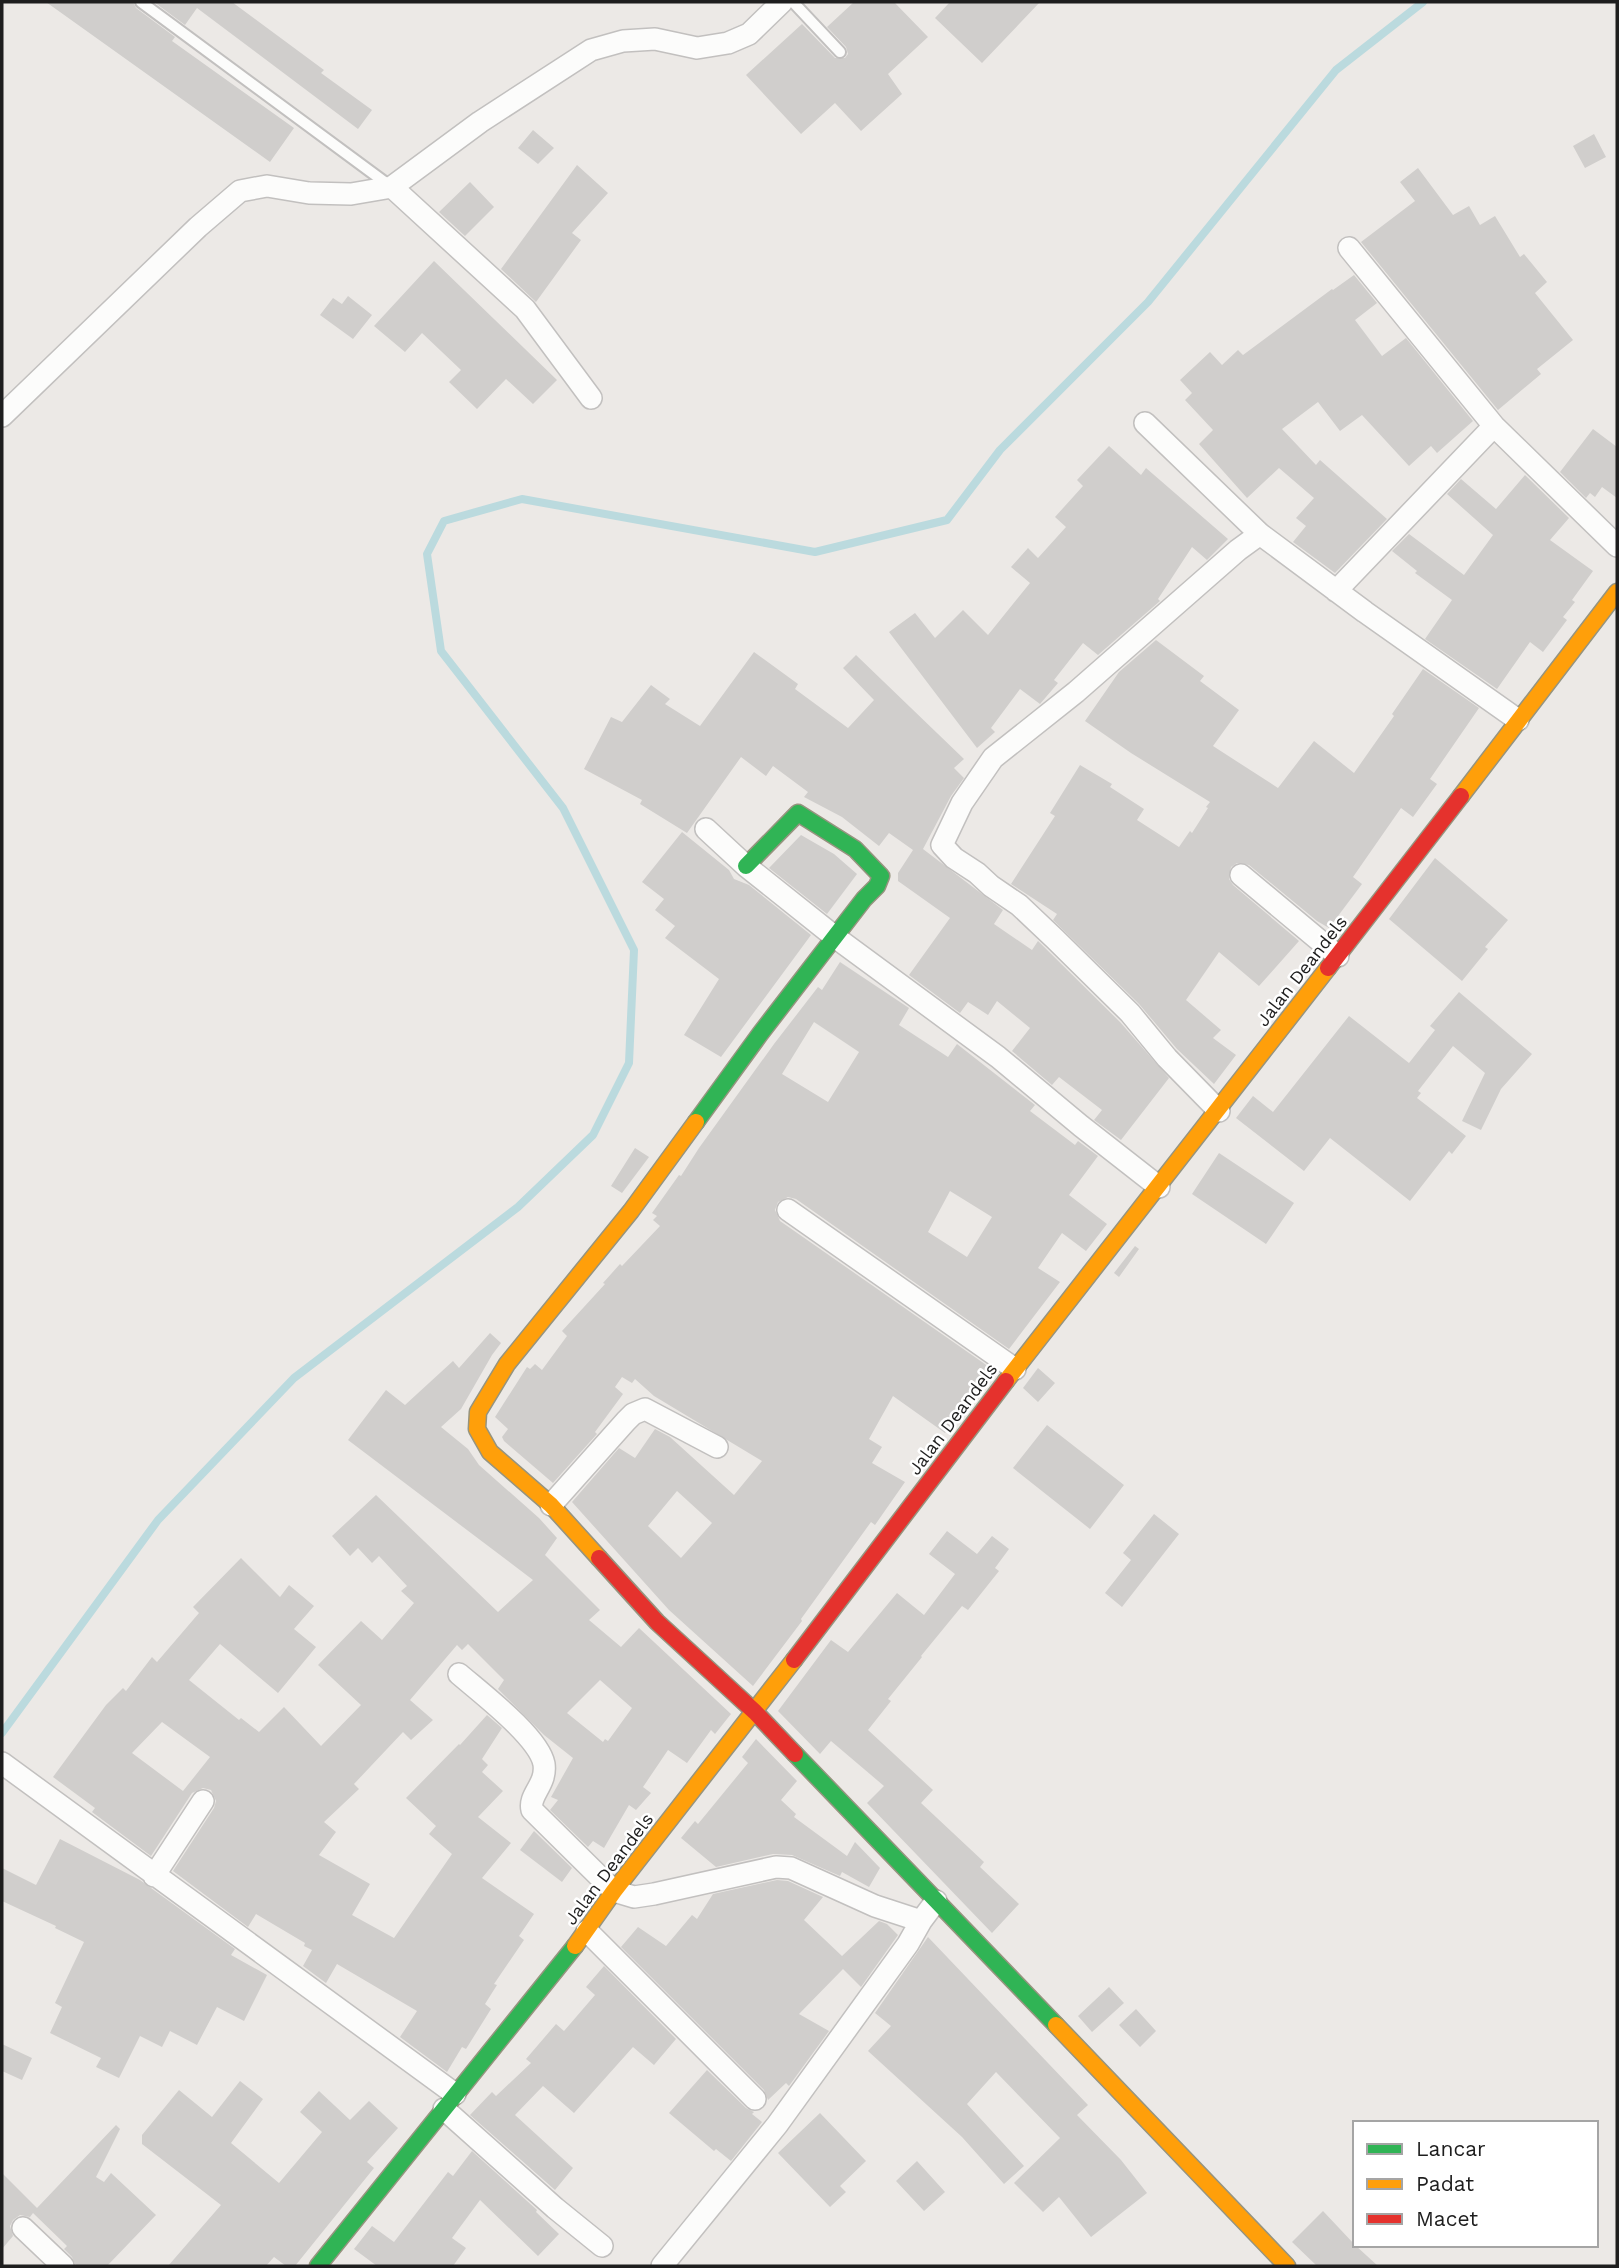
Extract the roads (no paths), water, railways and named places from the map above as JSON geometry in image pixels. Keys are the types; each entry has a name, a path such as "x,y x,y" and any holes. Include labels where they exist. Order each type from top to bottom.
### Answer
{"street":[{"path":"2,416 198,227 240,191 267,186 309,193 351,194 392,187 480,122 591,50 623,41 655,39 697,48 728,43 749,34 782,2"},
{"path":"392,187 525,309 591,398"},
{"path":"1349,248 1494,426 1617,546"},
{"path":"1145,424 1260,534 1518,720"},
{"path":"1336,591 1494,426"},
{"path":"1219,1111 1167,1058 1130,1013 1019,905 954,858 942,845 962,803 993,758 1076,692 1238,550 1260,534"},
{"name":"Jalan Deandels","path":"318,2266 587,1931 1014,1369 1219,1111 1617,593"},
{"path":"746,866 798,813 816,822 874,863 881,876 877,886 864,899 760,1034 631,1211 507,1364 478,1412 477,1429 490,1452 551,1505 657,1622 755,1712 1287,2266"},
{"path":"706,829 746,866 835,937 998,1057 1159,1187"},
{"path":"1241,875 1338,956"},
{"path":"788,1210 1014,1369"},
{"path":"551,1505 626,1421 633,1414 645,1409 718,1447"},
{"path":"459,1674 531,1739 544,1763 541,1787 532,1800 532,1810 614,1892 634,1897 776,1867 791,1868 875,1906 921,1921"},
{"path":"8,1768 449,2102 555,2208 602,2246"},
{"path":"154,1876 203,1801"},
{"path":"662,2266 777,2125 936,1901"},
{"path":"587,1931 755,2099"},
{"path":"23,2228 63,2266"}],"lane":[{"path":"141,2 392,187"},
{"path":"793,2 840,52"}],"waterway":[{"path":"2,1733 158,1520 294,1378 518,1207 593,1135 629,1063 634,950 563,808 441,651 427,554 444,521 522,499 815,552 947,520 1000,450 1148,302 1336,70 1423,2"}]}
